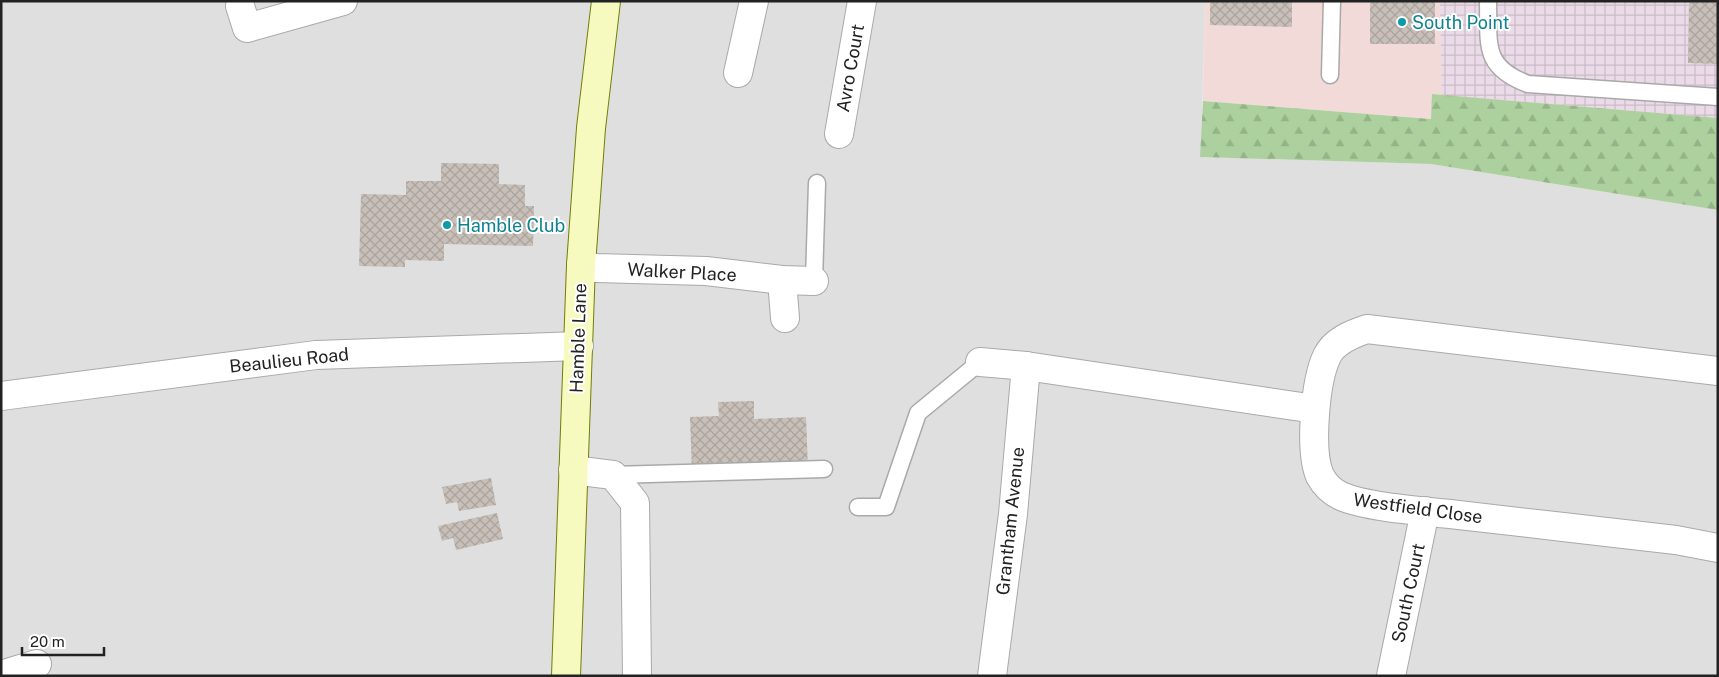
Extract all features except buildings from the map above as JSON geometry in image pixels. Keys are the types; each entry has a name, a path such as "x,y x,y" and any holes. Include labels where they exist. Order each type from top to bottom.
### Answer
{"main road":[{"name":"Hamble Lane","path":"566,676 581,265 591,128 606,1"}],"street":[{"path":"245,27 342,1"},
{"path":"738,73 754,1"},
{"name":"Avro Court","path":"839,134 862,1"},
{"name":"Walker Place","path":"581,265 596,268 706,271 782,280 814,281"},
{"path":"782,280 785,318"},
{"name":"Westfield Close","path":"1718,371 1366,329 1342,340 1327,356 1315,409 1314,457 1321,477 1333,492 1351,500 1425,511 1676,540 1718,548"},
{"name":"Beaulieu Road","path":"1,396 316,355 579,346"},
{"path":"980,362 1026,366 1315,409"},
{"name":"Grantham Avenue","path":"992,676 1013,514 1026,366"},
{"path":"573,470 613,475 635,503 637,676"},
{"name":"South Court","path":"1391,676 1425,511"},
{"path":"1,675 37,664"}],"lane":[{"path":"1330,75 1332,1"},
{"path":"1488,1 1489,47 1500,71 1514,79 1528,84 1718,97"},
{"path":"814,281 817,183"},
{"path":"858,507 886,507 918,413 980,362"},
{"path":"613,475 824,469"}],"shaded area":[{"path":"1,1 1205,1 1201,157 1431,164 1718,210 1718,676 1,676"},
{"path":"1205,1 1718,1 1718,118 1432,94 1432,119 1203,101"},
{"path":"1440,1 1718,1 1718,118 1442,95"}],"green space":[{"path":"1432,94 1718,118 1718,210 1431,164 1200,157 1203,101 1431,119"}],"place":[{"name":"South Point","path":"1402,22"},
{"name":"Hamble Club","path":"447,225"}]}
